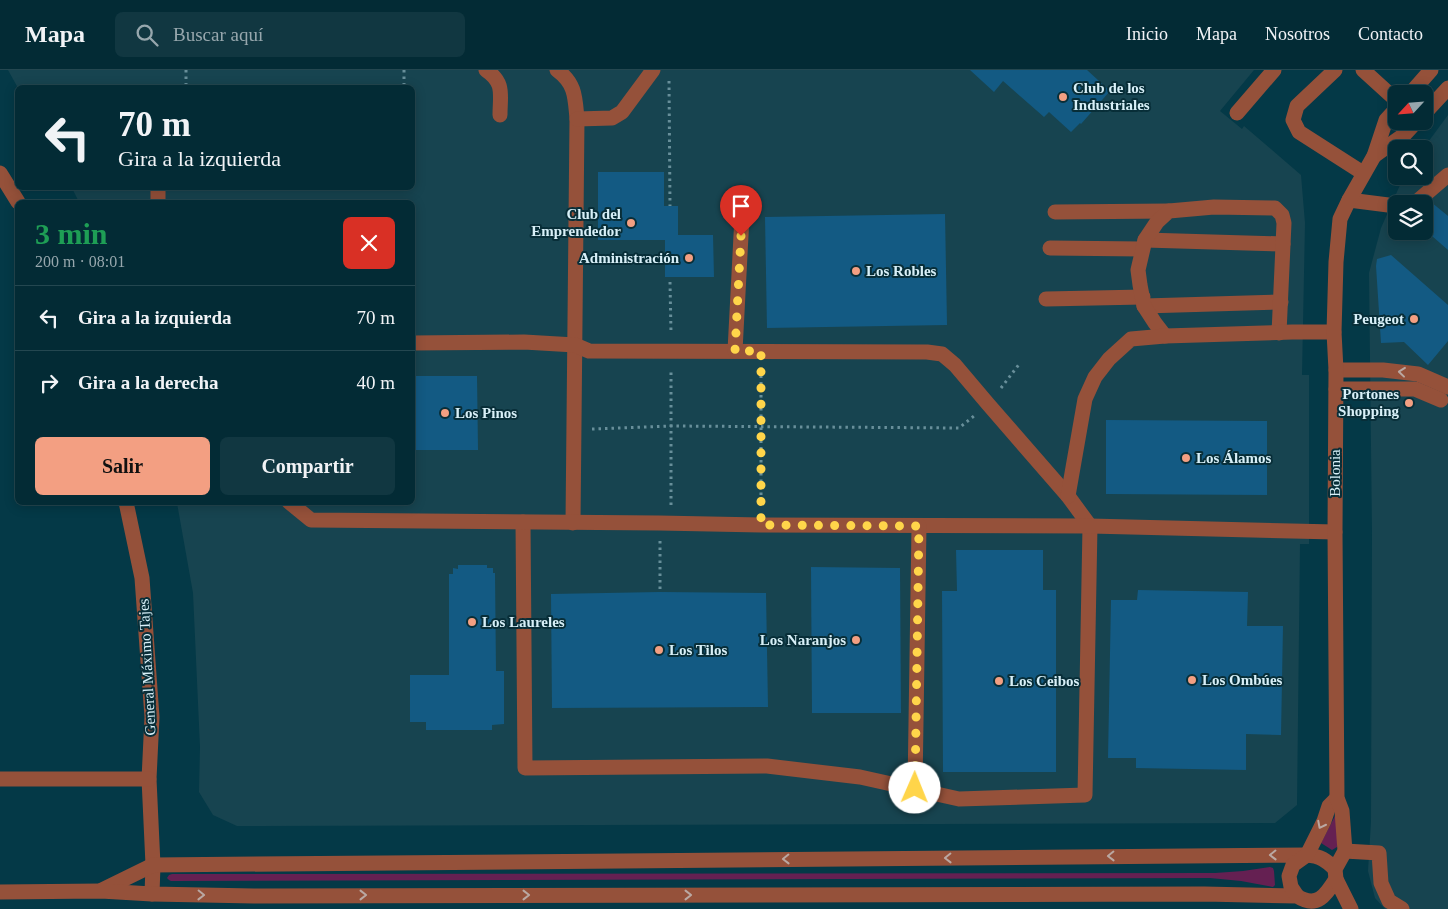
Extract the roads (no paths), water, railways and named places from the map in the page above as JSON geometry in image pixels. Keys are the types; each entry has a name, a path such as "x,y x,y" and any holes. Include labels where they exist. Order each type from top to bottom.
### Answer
{"street":[{"path":"486,70 495,76 500,85 500,115"},
{"path":"557,70 563,74 574,89 577,119 573,523"},
{"path":"577,119 612,118 622,112 653,70"},
{"path":"1237,113 1274,70"},
{"path":"1335,70 1297,106 1294,120 1300,132 1363,173"},
{"path":"1363,70 1388,93"},
{"path":"1418,85 1431,70"},
{"path":"1442,106 1448,88"},
{"name":"Bolonia","path":"1345,851 1342,810 1337,798 1336,370 1334,332 1336,262 1340,219 1363,173 1374,156 1388,118"},
{"name":"Bolonia","path":"1374,156 1409,130"},
{"path":"0,173 17,200"},
{"path":"1425,195 1448,176"},
{"path":"735,351 743,197"},
{"path":"1349,200 1388,205"},
{"path":"1055,212 1169,210 1214,207 1275,208 1282,215 1284,224 1279,332"},
{"path":"1165,336 1155,323 1144,301 1138,270 1144,244 1157,222 1169,210"},
{"path":"1050,248 1144,244 1283,244"},
{"path":"1046,299 1281,302"},
{"path":"1068,496 1085,399 1095,377 1108,359 1131,339 1279,332 1334,332"},
{"path":"415,343 524,342 574,345 589,351 927,352 942,354 955,365 1068,496 1090,526 1085,795 959,798 860,776 767,766 525,768 523,522"},
{"path":"1336,370 1383,370 1418,374 1444,393"},
{"path":"1336,389 1415,389 1444,393"},
{"name":"General Máximo Tajes","path":"127,505 142,578 146,624 152,717 149,779 153,865 152,894"},
{"path":"293,505 311,520 761,525 1090,526 1335,532"},
{"path":"915,788 919,526"},
{"path":"0,778 149,779"},
{"path":"1305,903 1291,887 1289,876 1293,865 1307,855 1324,821 1329,806 1337,798"},
{"path":"0,892 101,890 152,894 284,896 1204,894 1305,903 1321,899 1327,894 1345,851 1378,853 1381,883 1389,901 1402,909"},
{"path":"101,890 153,865 1307,855 1318,856 1327,861 1351,909"}],"place":[{"name":"Club de los Industriales","path":"1063,97"},
{"name":"Club del Emprendedor","path":"631,223"},
{"name":"Administración","path":"689,258"},
{"name":"Los Robles","path":"856,271"},
{"name":"Peugeot","path":"1414,319"},
{"name":"Portones Shopping","path":"1409,403"},
{"name":"Los Pinos","path":"445,413"},
{"name":"Los Álamos","path":"1186,458"},
{"name":"Los Laureles","path":"472,622"},
{"name":"Los Naranjos","path":"856,640"},
{"name":"Los Tilos","path":"659,650"},
{"name":"Los Ombúes","path":"1192,680"},
{"name":"Los Ceibos","path":"999,681"}]}
